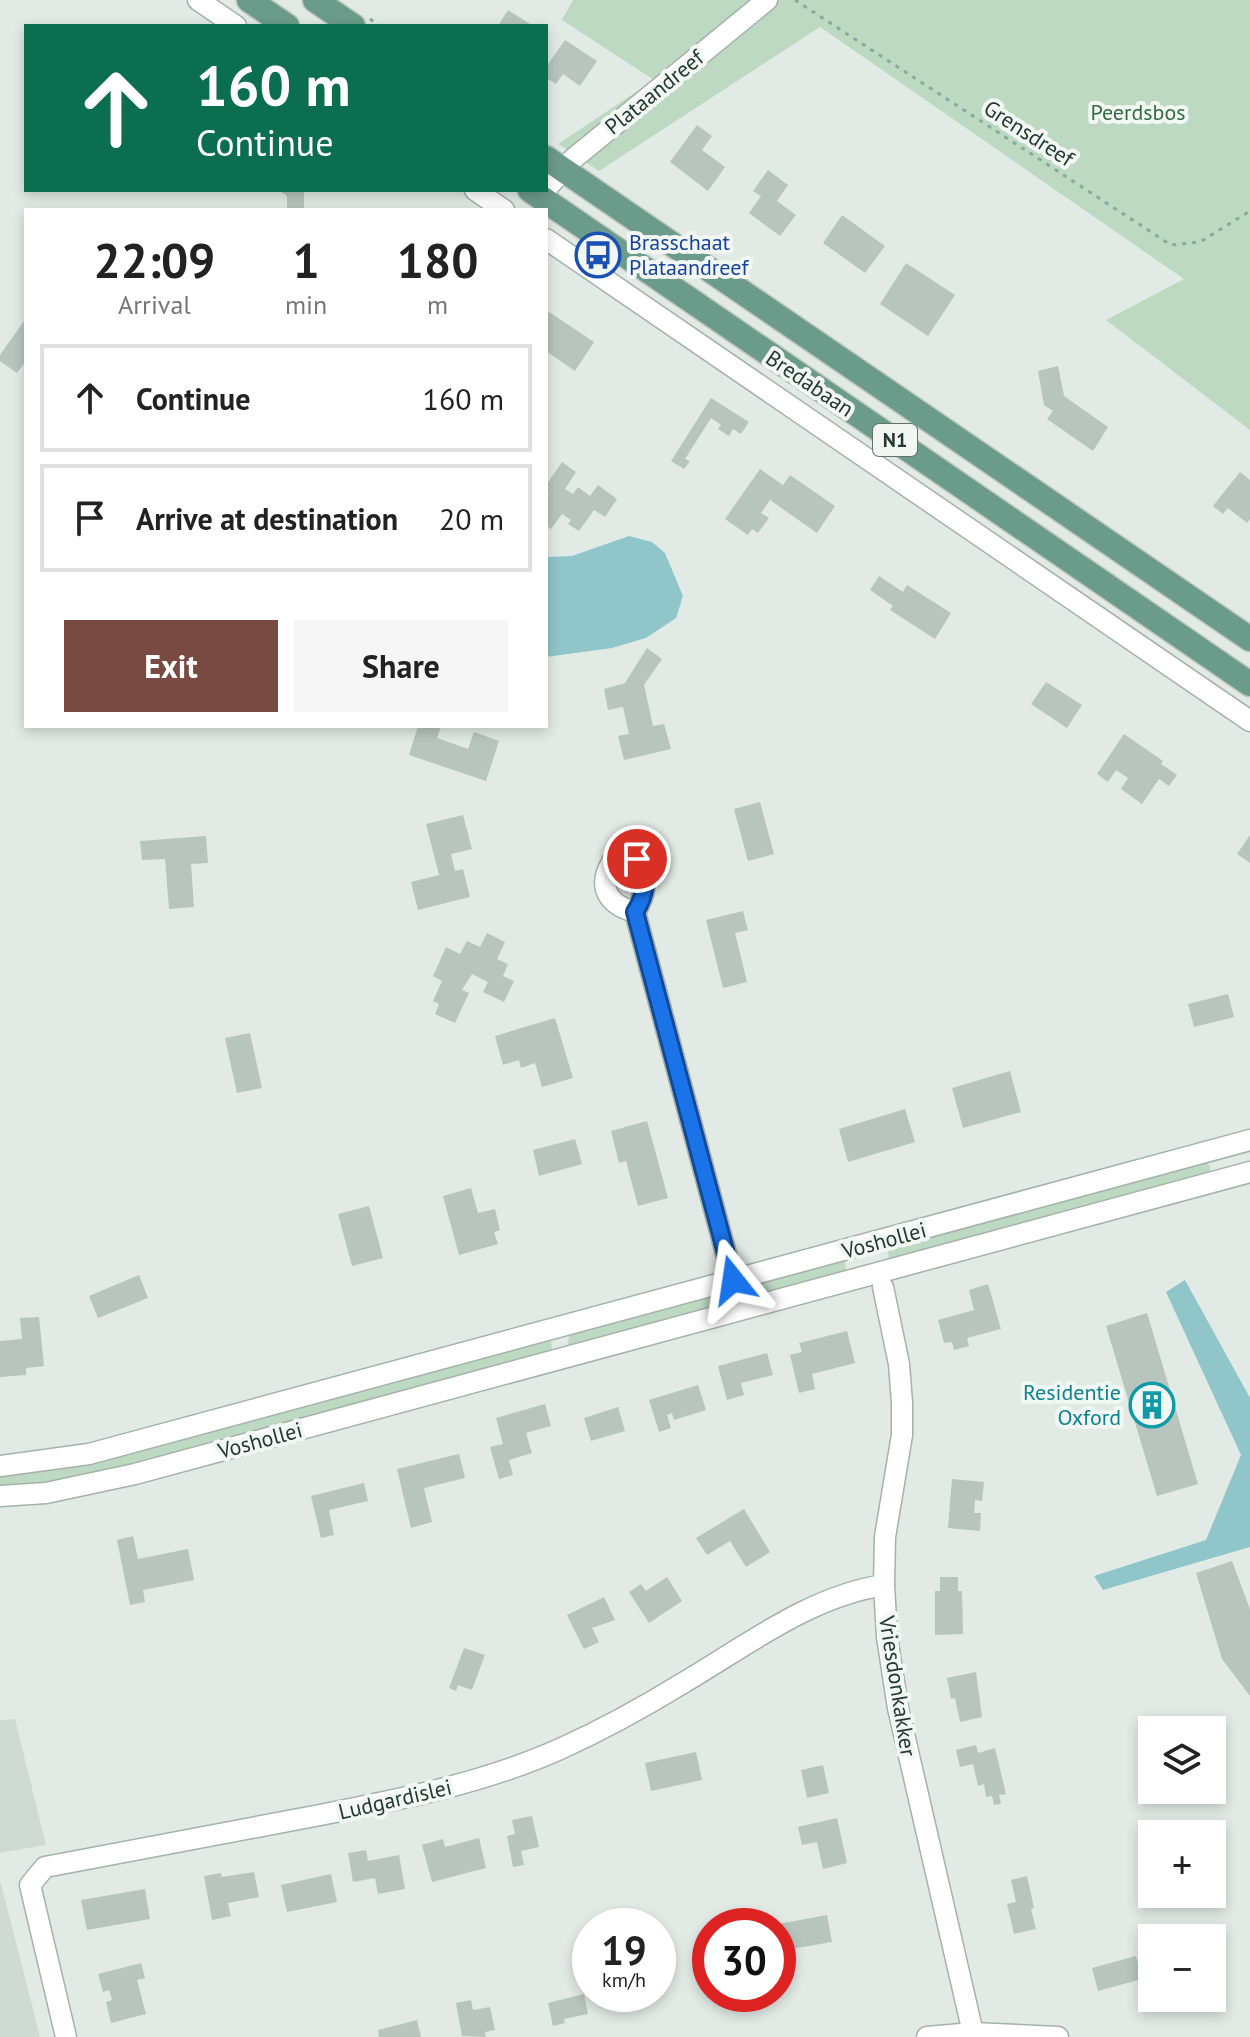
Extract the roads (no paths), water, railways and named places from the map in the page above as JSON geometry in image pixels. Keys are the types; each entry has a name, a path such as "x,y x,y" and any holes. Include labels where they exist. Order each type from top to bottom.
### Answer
{"main road":[{"path":"249,0 284,24"},
{"path":"315,0 350,24"},
{"name":"Bredabaan","path":"554,164 1250,639"},
{"name":"Bredabaan","path":"542,192 729,328 1250,684"}],"street":[{"path":"198,0 233,24"},
{"name":"Plataandreef","path":"554,164 767,0"},
{"path":"478,192 501,208"},
{"path":"548,240 1250,721"},
{"path":"635,912 733,1280"},
{"name":"Voshollei","path":"0,1466 89,1454 1250,1140"},
{"path":"1212,1150 1220,1180"},
{"name":"Voshollei","path":"0,1496 46,1493 135,1474 1250,1172"},
{"name":"Vriesdonkakker","path":"883,1287 899,1364 902,1403 902,1435 885,1537 887,1637 898,1708 973,2033"},
{"path":"555,1329 563,1358"},
{"name":"Ludgardislei","path":"66,2037 30,1885 45,1867 400,1799 485,1778 559,1749 630,1713 799,1615 857,1589 884,1585"},
{"path":"927,2037 973,2033 1058,2037"}],"water":[{"path":"629,536 652,542 665,553 683,596 676,618 646,638 612,648 548,657 548,557 572,556"},
{"path":"1185,1280 1250,1398 1250,1547 1103,1590 1094,1576 1206,1540 1241,1455 1166,1292"}],"place":[{"name":"Brasschaat Plataandreef","path":"598,255"},
{"name":"Residentie Oxford","path":"1152,1405"}],"park label":[{"name":"Peerdsbos","path":"1138,112"}]}
